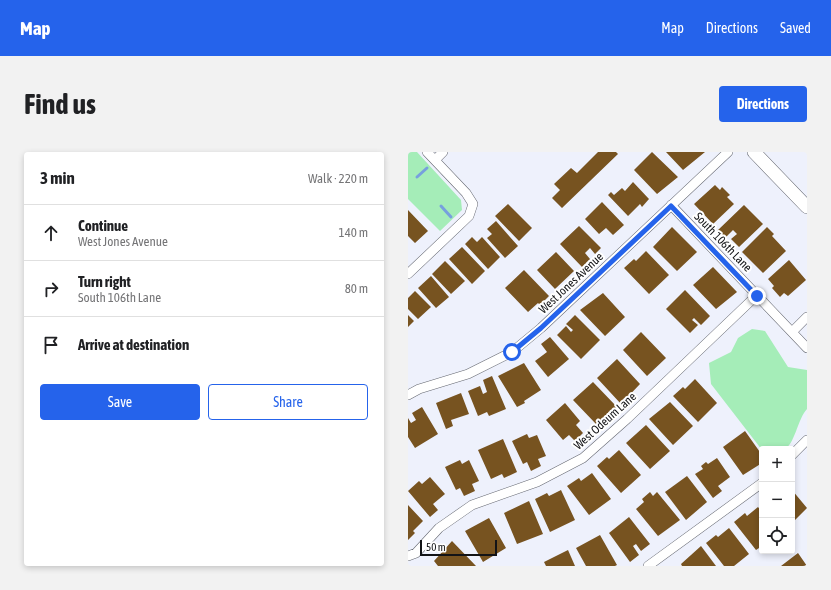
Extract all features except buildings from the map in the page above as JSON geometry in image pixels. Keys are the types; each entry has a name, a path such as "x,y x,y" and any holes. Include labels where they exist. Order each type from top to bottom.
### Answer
{"main road":[{"path":"754,152 807,207"}],"street":[{"path":"408,274 469,216 473,204 466,193 428,152"},
{"path":"435,160 443,152"},
{"name":"West Jones Avenue","path":"408,395 419,389 468,374 512,352 541,328 728,152"},
{"name":"South 106th Lane","path":"671,206 792,332 805,342"},
{"name":"West Odeum Lane","path":"408,556 416,553 439,528 472,505 537,482 583,458 627,419 757,296"},
{"path":"792,332 807,317"},
{"path":"795,452 807,440"},
{"path":"648,566 759,485"}],"green space":[{"path":"408,152 417,152 461,200 462,210 440,231 408,199"},
{"path":"752,329 765,331 788,367 807,370 807,409 791,443 788,446 759,446 711,384 709,363 731,352 738,338"}],"waterway":[{"path":"417,177 427,168"},
{"path":"441,206 451,217"}],"route":[{"path":"512,352 541,328 671,206 757,296"}]}
